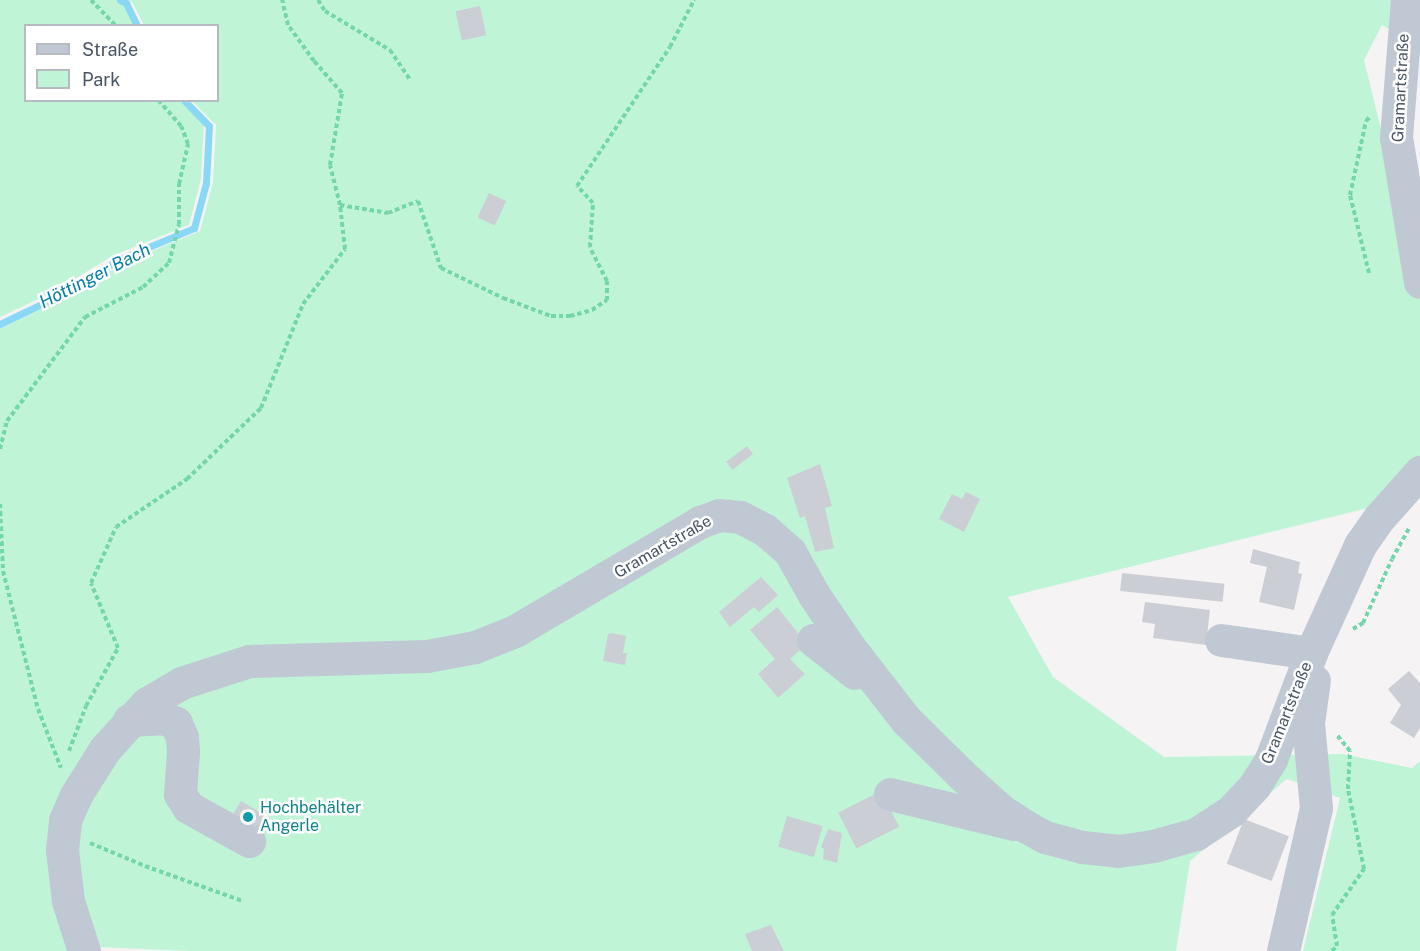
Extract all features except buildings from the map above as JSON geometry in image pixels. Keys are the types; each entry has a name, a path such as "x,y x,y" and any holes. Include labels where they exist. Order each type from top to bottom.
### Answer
{"street":[{"name":"Gramartstraße","path":"1407,0 1396,136 1420,282"},
{"name":"Gramartstraße","path":"84,951 68,901 62,850 67,795 129,720 147,703 180,683 249,661 427,656 475,647 515,631 700,522 719,515 740,517 765,530 790,552 820,604 906,720 1002,811 1045,837 1118,851 1153,846 1197,834 1231,811 1255,785 1271,759 1316,640 1360,544 1379,518 1420,471"},
{"path":"813,640 860,676 878,684"},
{"path":"1221,640 1316,640"},
{"name":"Gramartstraße","path":"1283,951 1316,808 1308,723 1316,640"},
{"path":"129,720 148,716 176,723 182,737 183,752 180,794 188,807 249,841"},
{"path":"890,794 1025,826"}],"path":[{"path":"91,0 114,24"},
{"path":"67,795 86,706 118,648 91,583 116,527 187,479 261,408 303,304 345,249 340,205 330,165 342,93 314,61 288,25 282,0"},
{"path":"318,0 325,11 390,50 411,81"},
{"path":"340,205 388,213 418,201 441,268 503,298 551,316 570,316 592,310 607,300 607,281 590,247 593,203 577,186 670,47 694,0"},
{"path":"0,449 7,421 85,317 143,287 169,263 179,224 180,184 188,144 181,126 160,102"},
{"path":"1369,273 1350,195 1366,121 1373,113"},
{"path":"0,504 3,571 38,709 67,795 94,846 243,901"},
{"path":"1363,623 1392,560 1414,521"}],"green space":[{"path":"0,0 121,0 133,24 24,24 24,102 184,102 204,122 201,179 189,225 114,255 55,291 0,317"},
{"path":"128,0 1400,0 1390,30 1382,25 1364,60 1420,288 1420,460 1380,505 1008,597 1053,677 1164,757 1342,754 1412,768 1420,761 1420,951 1303,951 1340,798 1287,779 1190,861 1176,951 190,951 97,947 98,951 0,951 0,329 66,297 126,262 200,231 213,182 216,125 193,102 219,102 219,24 143,24 132,2"}],"waterway":[{"name":"Höttinger Bach","path":"120,0 126,3 136,24"},
{"name":"Höttinger Bach","path":"0,324 60,295 120,259 194,228 206,183 209,126 186,102"}],"place":[{"name":"Hochbehälter Angerle","path":"248,817"}]}
